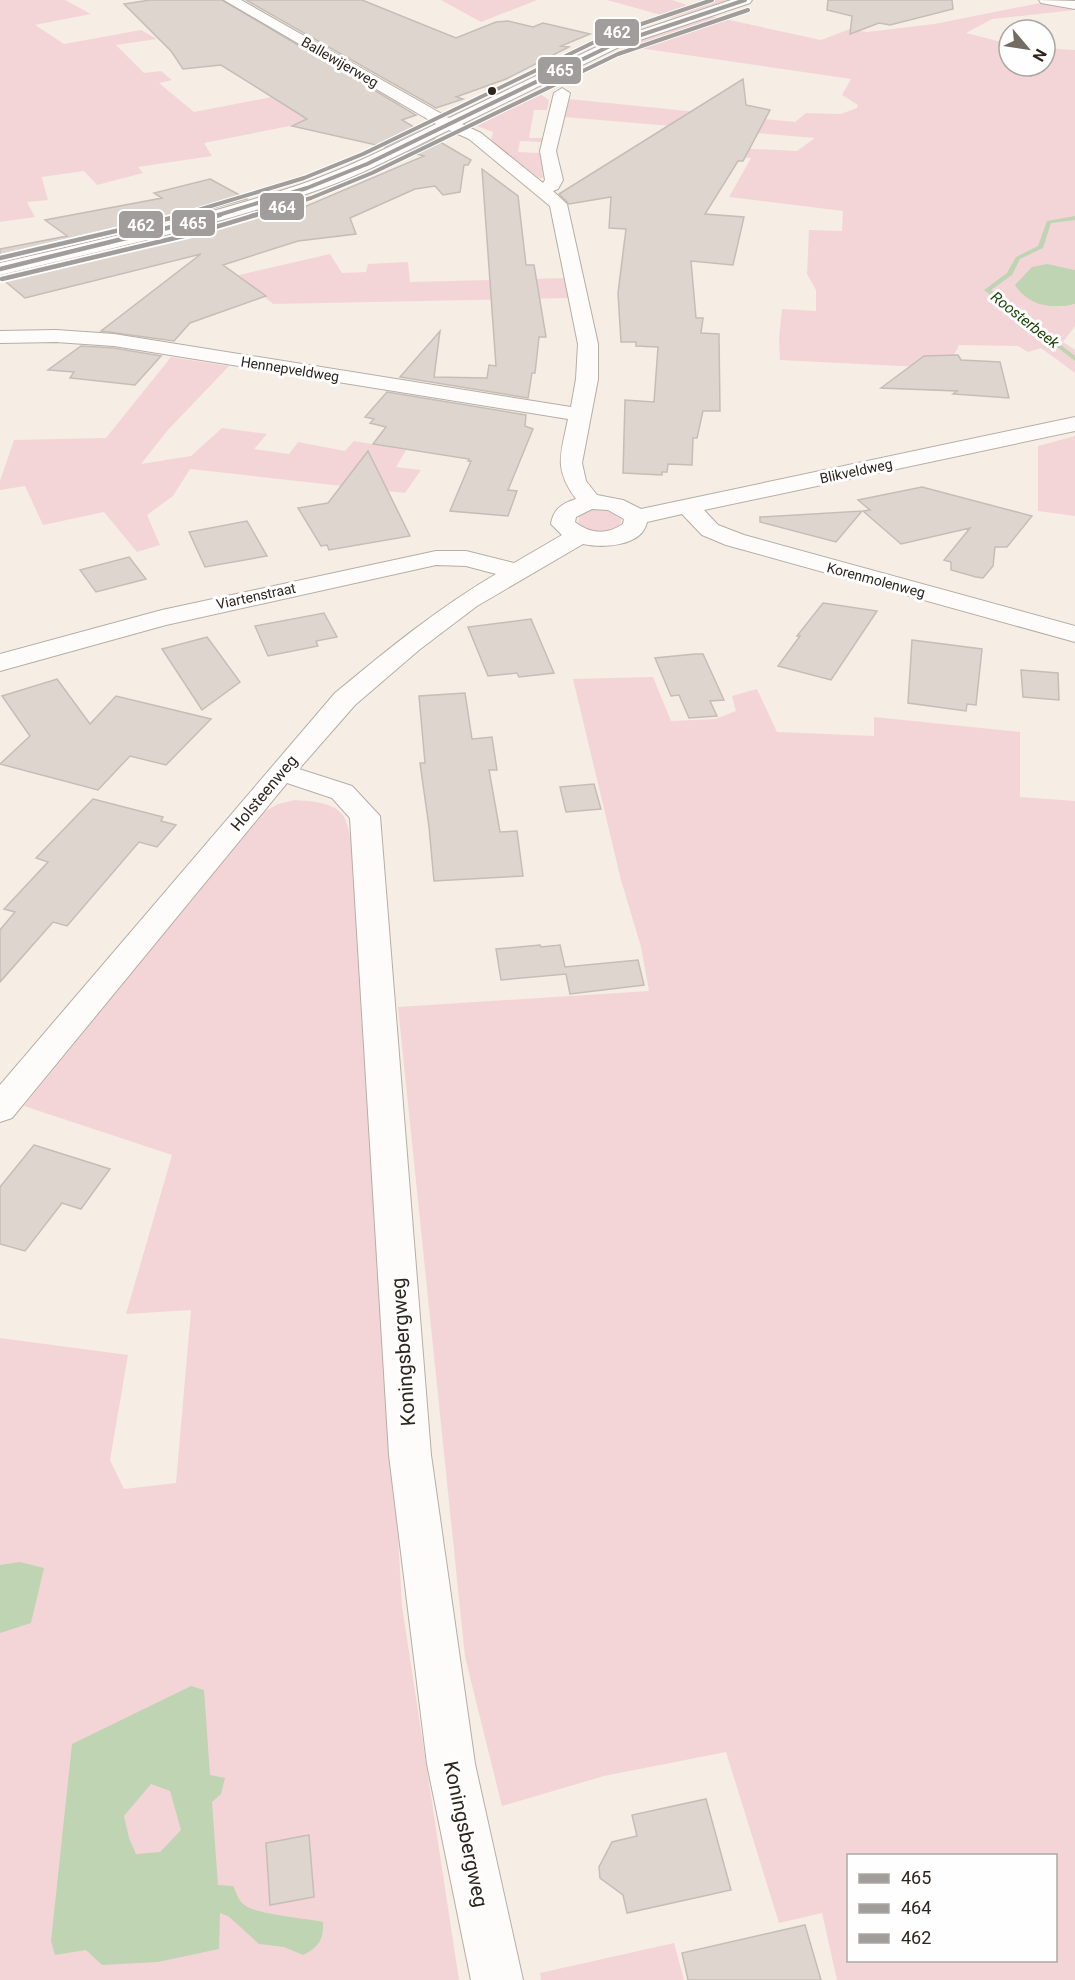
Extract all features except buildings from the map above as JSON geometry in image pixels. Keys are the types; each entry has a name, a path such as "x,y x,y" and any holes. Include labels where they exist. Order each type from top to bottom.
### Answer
{"street":[{"name":"Ballewijerweg","path":"231,0 448,124"},
{"path":"0,269 190,224 273,200 367,164 614,44 745,0"},
{"path":"1046,0 1075,5"},
{"path":"543,189 552,185 554,180 548,151 562,93"},
{"path":"448,124 475,136 543,189 558,204 588,344 587,379 572,464 575,482 590,502"},
{"name":"Hennepveldweg","path":"0,338 56,336 114,340 541,410 580,414"},
{"name":"Blikveldweg","path":"636,517 1075,424"},
{"path":"590,502 614,503 624,507 636,517 634,527 620,536 599,539 580,535 563,524 563,519 571,508 590,502"},
{"name":"Korenmolenweg","path":"688,507 710,530 735,540 1075,634"},
{"name":"Holsteenweg","path":"0,1109 281,772 345,699 468,601 580,535"},
{"name":"Viartenstraat","path":"0,663 78,638 199,608 436,558 460,556 477,559 515,572"},
{"name":"Koningsbergweg","path":"281,772 342,792 365,816 410,1455 451,1764 497,1980"}],"shaded area":[{"path":"0,0 65,0 91,14 35,25 64,44 141,30 157,39 116,45 144,73 161,71 172,80 159,83 194,112 361,80 401,104 204,143 212,156 138,167 143,173 97,185 84,171 42,177 41,175 48,200 27,202 35,217 0,222"},
{"path":"441,0 537,0 481,22"},
{"path":"607,0 672,0 687,5 704,0 730,0 672,18"},
{"path":"1045,2 1075,7 1075,10 992,19 966,33 997,41 997,78 1057,78 1057,49 1075,50 1075,270 1031,270 1016,286 1036,301 1049,306 1075,304 1075,326 1063,342 1075,350 1075,373 1041,348 1028,352 1018,346 959,345 948,367 780,360 779,338 782,309 816,311 816,290 807,274 809,230 842,231 843,211 729,197 751,158 731,156 734,148 797,151 815,138 564,117 569,99 795,122 806,113 841,114 857,108 858,105 842,95 851,79 625,46 711,16 821,40 850,29 867,32 934,24"},
{"path":"540,94 549,100 547,110 534,110 529,138 543,138 542,142 520,141 518,152 540,153 543,178 539,178 491,141 493,132 477,126 534,95"},
{"path":"330,254 342,273 366,272 368,264 408,262 410,282 566,278 570,298 273,304 239,275"},
{"path":"1047,264 1075,270 1075,304 1058,307 1042,305 1027,298 1015,285 1032,267"},
{"path":"171,357 229,366 167,431 141,464 191,456 222,428 267,434 254,449 289,454 298,442 345,451 354,441 406,450 396,467 421,470 405,493 190,469 173,496 147,515 160,545 137,552 104,512 43,525 25,486 0,490 0,481 14,440 106,438"},
{"path":"1075,436 1075,516 1038,511 1038,446"},
{"path":"603,509 622,518 620,525 610,530 599,531 588,529 578,522 580,515 587,511"},
{"path":"653,677 671,721 715,719 736,711 732,696 757,689 777,732 874,736 874,717 1020,732 1020,797 1075,801 1075,1980 837,1980 822,1913 779,1923 726,1752 604,1776 502,1806 465,1657 398,1007 649,991 641,947 621,880 573,679"},
{"path":"295,800 321,803 339,811 346,820 351,839 384,1291 402,1606 459,1980 0,1980 0,1338 128,1355 110,1460 124,1489 176,1483 191,1310 126,1314 172,1155 24,1106 260,814 278,804"},
{"path":"20,1562 44,1568 31,1623 0,1633 0,1565"},
{"path":"191,1686 204,1690 210,1775 225,1778 221,1794 212,1802 218,1885 233,1886 239,1899 248,1907 280,1916 323,1922 323,1933 317,1946 303,1955 284,1947 259,1944 228,1916 220,1913 219,1949 158,1962 102,1965 86,1950 55,1955 51,1941 72,1744","holes":["151,1784 170,1791 181,1830 160,1852 136,1854 129,1838 124,1816"]},
{"path":"674,1943 684,1980 541,1980 540,1973"}],"waterway":[{"name":"Roosterbeek","path":"1075,218 1049,222 1041,247 1018,258 1010,274 987,290 1075,359"}],"transit line":[{"name":"462","path":"0,258 187,214 304,178 363,154 609,35 712,0"},
{"name":"465","path":"0,269 190,224 307,188 367,164 614,44 745,0"},
{"name":"464","path":"2,279 192,234 311,198 372,173 618,54 748,10"}]}
